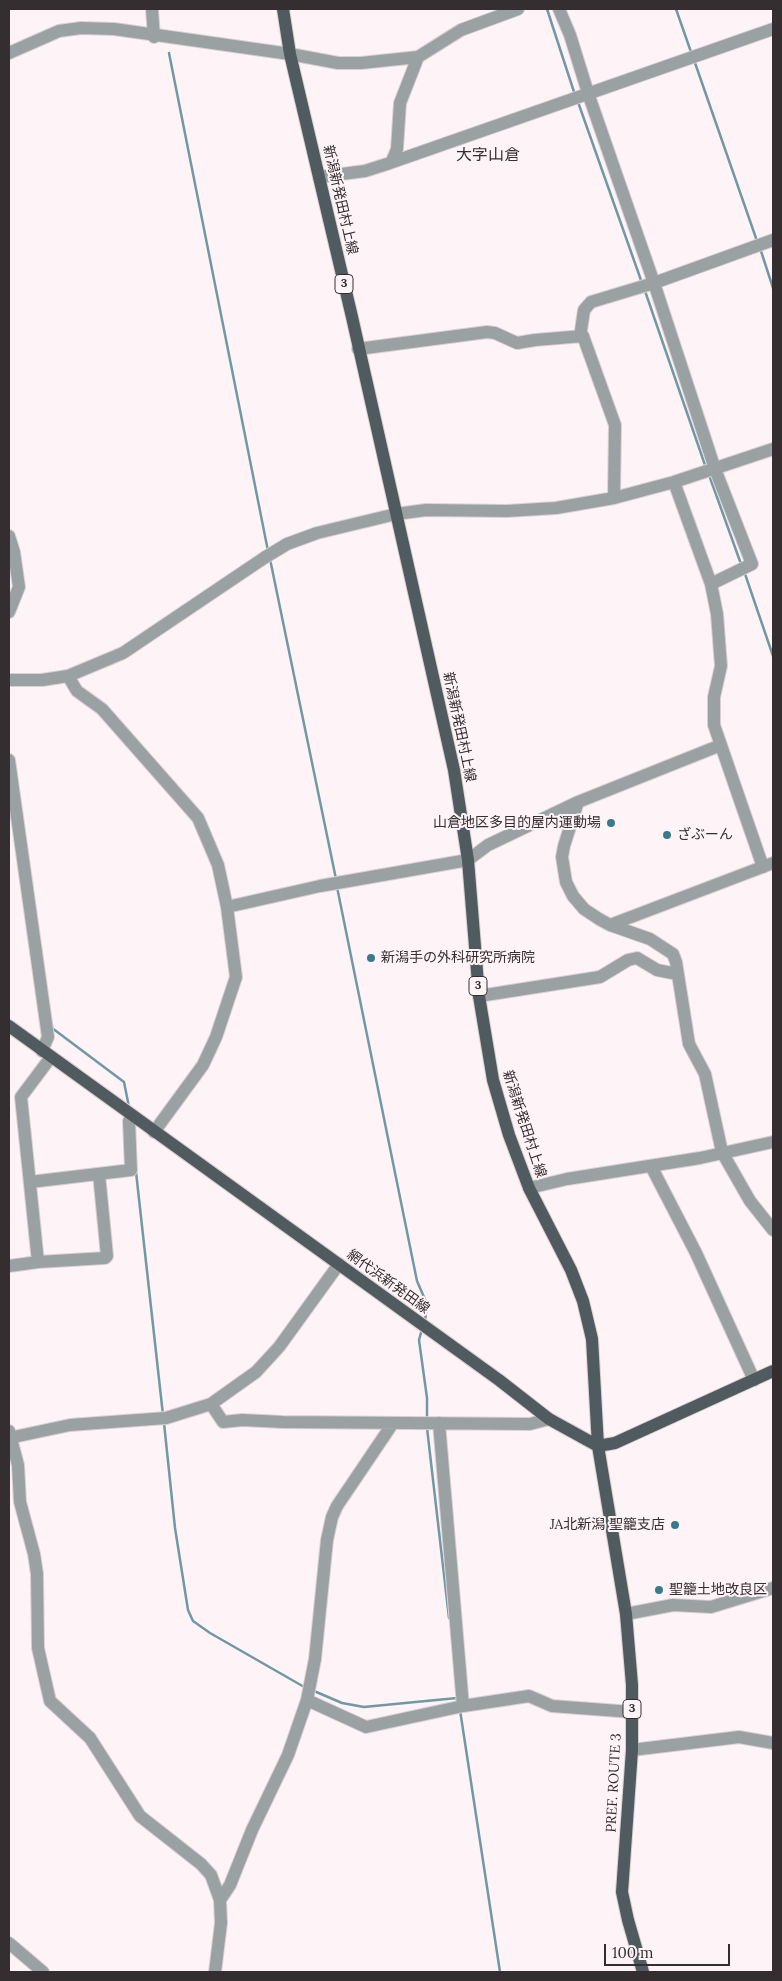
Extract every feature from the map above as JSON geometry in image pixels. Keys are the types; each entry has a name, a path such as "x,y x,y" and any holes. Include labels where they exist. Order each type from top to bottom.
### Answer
{"main road":[{"name":"新潟新発田村上線","path":"282,9 290,54 454,770 468,860 479,996 493,1080 509,1135 529,1188 571,1270 583,1301 592,1339 598,1446"},
{"name":"網代浜新発田線","path":"9,1026 339,1264 549,1419 598,1446"},
{"path":"598,1446 615,1444 773,1371"},
{"name":"PREF. ROUTE 3","path":"598,1446 626,1614 632,1712 632,1750 622,1892 643,1972"}],"street":[{"path":"152,9 154,37"},
{"path":"9,53 59,31 81,28 114,30 154,37 290,54 338,63 418,57 461,30 518,9"},
{"path":"559,9 570,35 715,469 752,564 710,584"},
{"path":"319,177 365,171 773,29"},
{"path":"392,161 397,149 400,103 418,57"},
{"path":"580,337 586,306 773,240"},
{"path":"358,349 487,332 495,333 517,344 535,340 583,336 615,425 614,498"},
{"path":"9,680 42,680 68,676 123,653 287,544 317,533 396,514 426,510 556,508 614,498 674,482 773,449"},
{"path":"610,925 768,865 721,745 712,716 721,654 717,614 710,584 674,482"},
{"path":"9,536 14,552 19,587 9,612"},
{"path":"68,676 77,691 102,709 198,818 218,865 228,907 236,977 216,1037 203,1065 154,1132"},
{"path":"228,907 320,886 468,860 488,846 578,802 721,745"},
{"path":"9,760 48,1037 46,1054 21,1097 38,1262"},
{"path":"578,802 562,857 566,882 573,896 584,909 610,925 650,939 673,954 689,1044 705,1074 722,1152 750,1201 773,1230"},
{"path":"479,996 600,977 628,960 637,958 657,970 678,974"},
{"path":"30,1182 132,1168 129,1121 132,1116"},
{"path":"529,1188 773,1142"},
{"path":"651,1166 696,1254 754,1380"},
{"path":"9,1266 38,1262 105,1258 107,1256 99,1174"},
{"path":"215,1972 221,1923 220,1900 217,1887 202,1864 140,1816 90,1738 50,1700 38,1648 37,1574 20,1502 18,1465 10,1436 70,1425 166,1418 211,1404 256,1372 279,1347 339,1264"},
{"path":"211,1404 224,1422 242,1420 530,1424 549,1419"},
{"path":"220,1900 230,1885 252,1830 288,1755 307,1700 315,1660 327,1540 332,1517 337,1506 393,1423"},
{"path":"439,1423 463,1706"},
{"path":"626,1614 673,1605 711,1607 773,1588"},
{"path":"307,1700 366,1726 463,1706 529,1696 552,1706 632,1712"},
{"path":"632,1750 739,1737 773,1743"},
{"path":"9,1943 44,1972"}],"waterway":[{"path":"547,9 575,95"},
{"path":"676,9 691,52"},
{"path":"169,53 268,551"},
{"path":"694,60 757,241"},
{"path":"578,102 642,283"},
{"path":"760,248 773,288"},
{"path":"645,291 706,468"},
{"path":"709,475 741,564"},
{"path":"270,559 336,879"},
{"path":"744,571 773,656"},
{"path":"337,887 417,1281 427,1304 425,1321"},
{"path":"52,1028 124,1082 129,1107"},
{"path":"136,1172 163,1415"},
{"path":"422,1329 419,1340 427,1398 427,1420"},
{"path":"164,1423 175,1528 188,1610 193,1621 210,1633 306,1688"},
{"path":"427,1428 449,1618"},
{"path":"314,1691 342,1703 364,1707 457,1698"},
{"path":"460,1710 500,1972"}],"place":[{"name":"山倉地区多目的屋内運動場","path":"611,823"},
{"name":"ざぶーん","path":"667,835"},
{"name":"新潟手の外科研究所病院","path":"371,958"},
{"name":"JA北新潟 聖籠支店","path":"675,1525"},
{"name":"聖籠土地改良区","path":"659,1590"}],"district":[{"name":"大字山倉","path":"488,155"}]}
